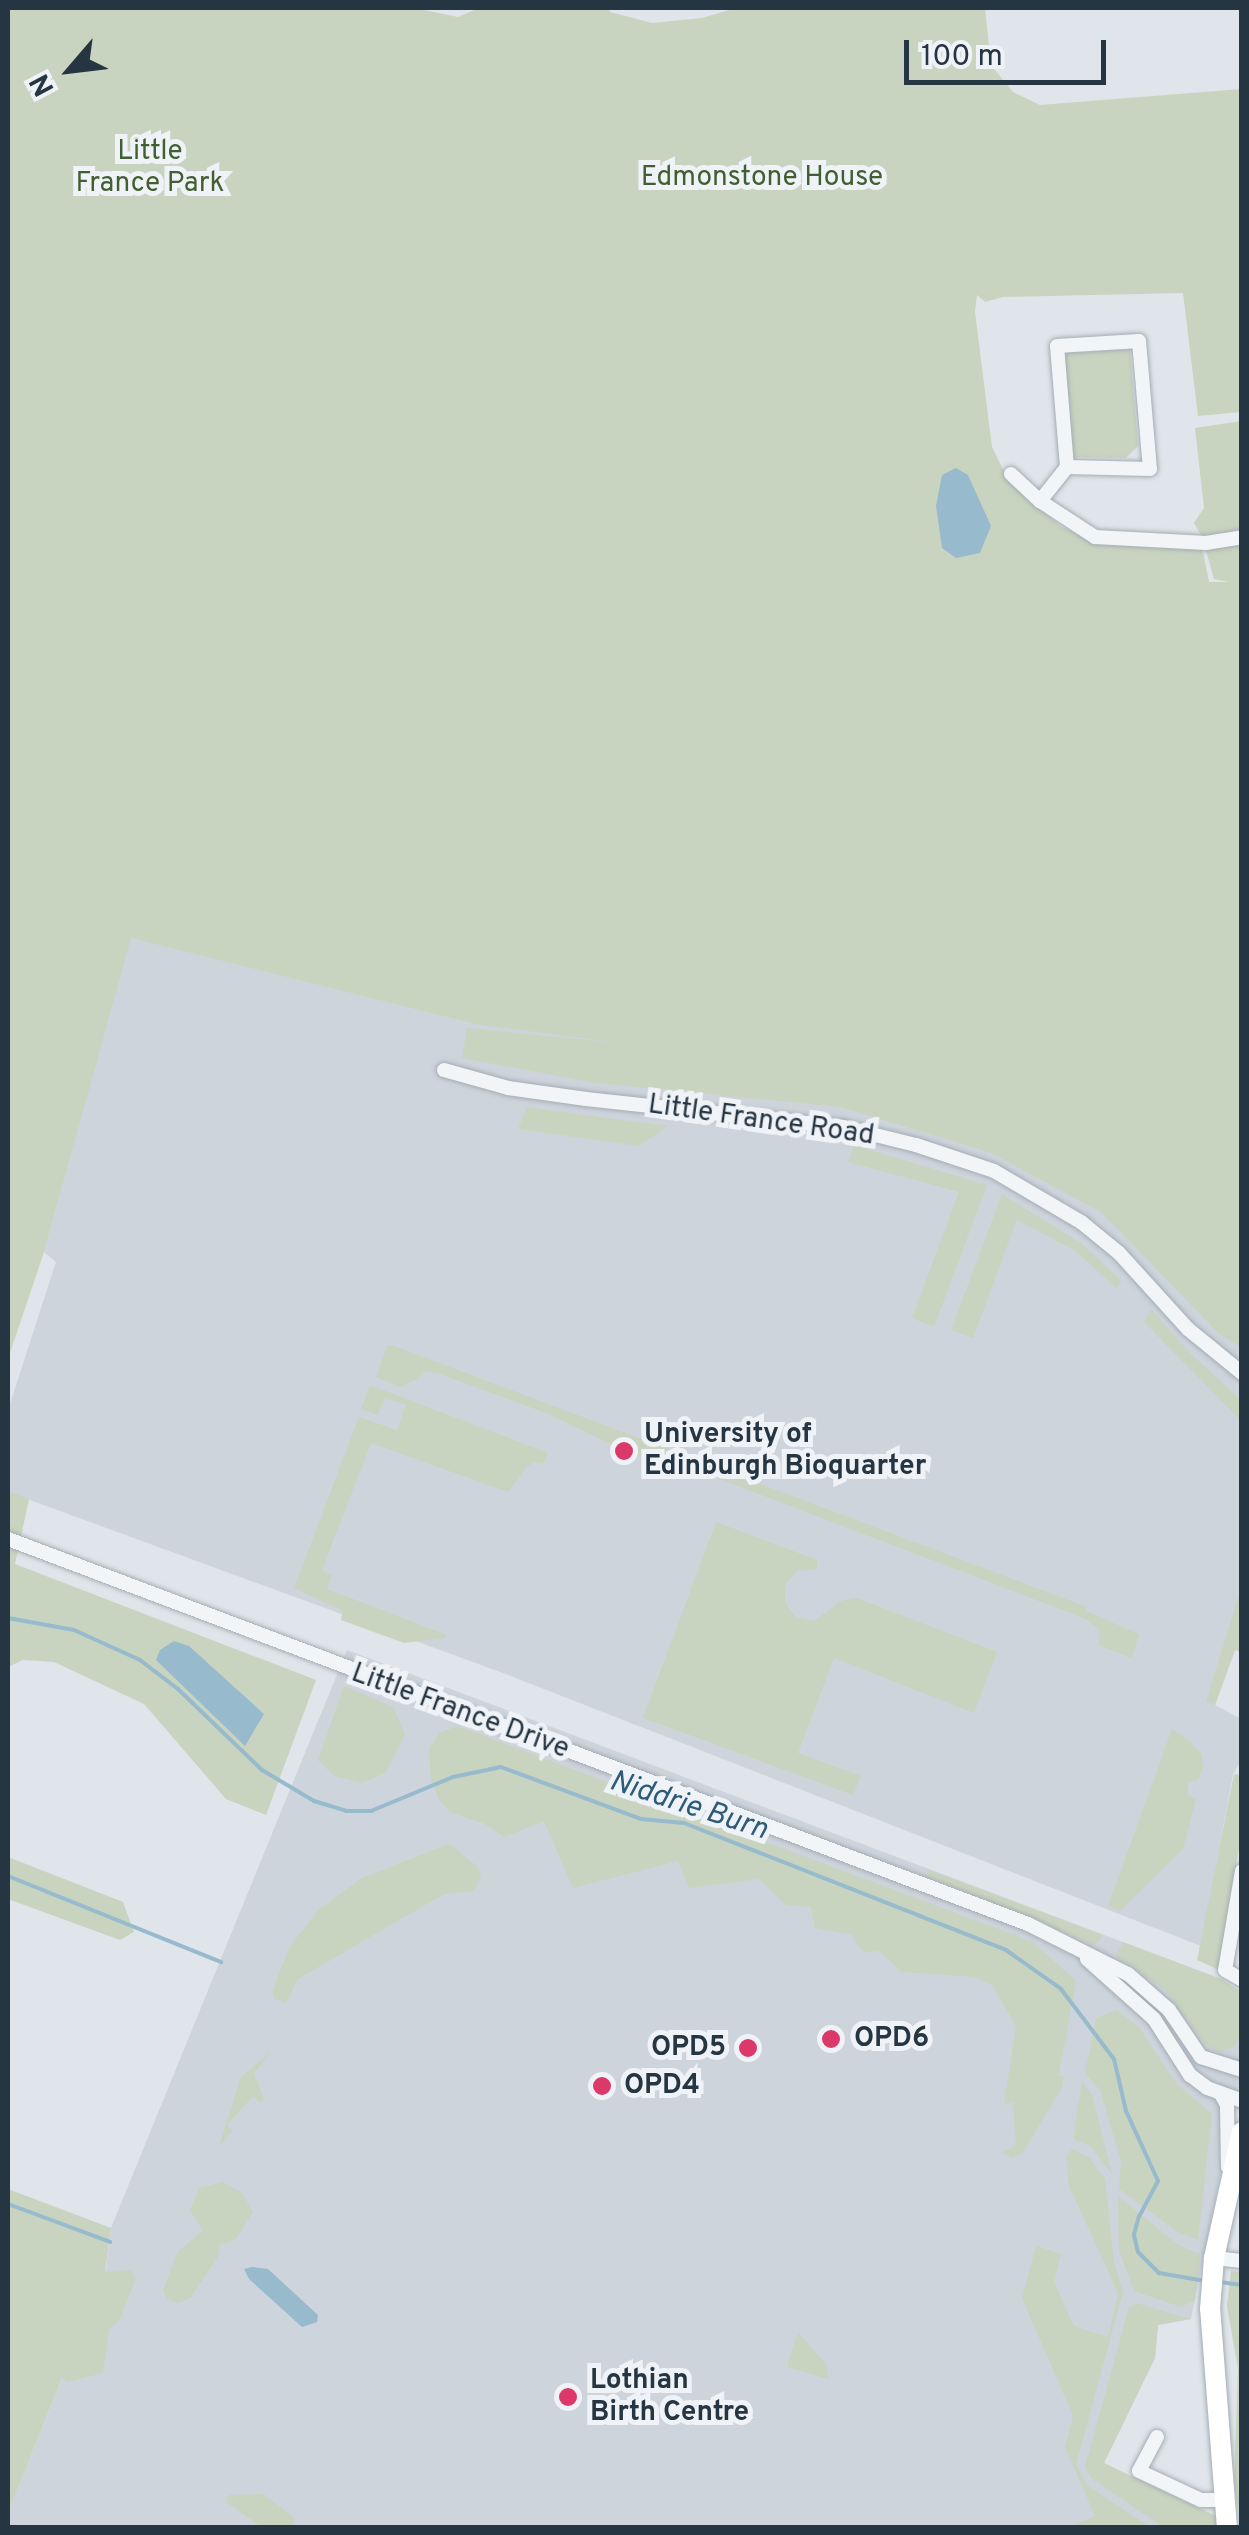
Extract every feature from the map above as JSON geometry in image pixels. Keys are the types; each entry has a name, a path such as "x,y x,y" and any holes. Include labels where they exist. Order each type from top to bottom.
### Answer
{"main road":[{"path":"1227,2528 1211,2288 1242,2132"}],"street":[{"path":"1040,500 1067,467 1056,346 1140,341 1150,469 1067,467"},
{"path":"1011,474 1040,500 1095,536 1206,543 1242,537"},
{"name":"Little France Road","path":"444,1070 508,1088 842,1127 916,1144 994,1171 1081,1222 1119,1252 1188,1328 1242,1373"},
{"name":"Little France Drive","path":"8,1539 1028,1924 1144,1986 1170,2010 1200,2057 1242,2070"},
{"path":"1242,1870 1225,1970 1242,1980"},
{"name":"Little France Drive","path":"1080,1951 1154,2019 1190,2075 1242,2101"},
{"path":"1222,2094 1228,2122 1228,2191"},
{"path":"1214,2262 1242,2262"},
{"path":"1157,2436 1139,2470 1200,2500 1226,2500"}],"shaded area":[{"name":"University of Edinburgh Bioquarter","path":"130,937 474,1024 831,1055 1241,1283 1241,1652 1235,1650 1215,1705 1241,1719 1241,1761 1233,1774 1201,1946 503,1673 8,1492 8,1410 56,1262 44,1252"},
{"path":"347,1650 1221,1979 1241,1992 1241,2074 1191,2319 1158,2325 1155,2358 1104,2463 1216,2527 8,2528 8,2513 106,2269 111,2228"}],"green space":[{"path":"8,8 414,8 458,17 479,8 609,8 610,12 652,23 702,18 736,8 985,8 991,65 1013,92 1040,105 1241,89 1241,412 1198,416 1183,293 1003,297 985,302 977,295 975,312 992,447 1009,481 1060,526 1093,540 1202,547 1209,582 1229,582 1214,579 1205,547 1241,543 1241,1347 1219,1334 1101,1212 991,1153 841,1107 596,1083 462,1058 467,1028 620,1043 474,1024 131,938 44,1252 8,1359"},
{"path":"1130,349 1138,446 1126,458 1073,457 1063,353"},
{"path":"1241,421 1241,529 1202,537 1194,523 1204,508 1195,428"},
{"path":"527,1107 668,1126 639,1146 518,1129"},
{"path":"854,1145 987,1185 934,1327 912,1318 959,1192 848,1162"},
{"path":"1002,1194 1081,1243 1121,1280 1117,1289 1076,1251 1017,1220 973,1338 951,1330"},
{"path":"1151,1309 1191,1354 1241,1400 1241,1421 1144,1322"},
{"path":"387,1346 1087,1607 1086,1611 1139,1634 1132,1658 1098,1645 1100,1631 1086,1619 704,1473 631,1454 546,1413 437,1373 424,1371 418,1379 400,1387 376,1377"},
{"path":"370,1385 548,1453 543,1464 534,1462 526,1468 508,1492 371,1443 322,1570 332,1575 327,1589 447,1635 446,1638 404,1643 341,1620 343,1611 294,1588 359,1417 397,1430 406,1405 385,1398 378,1415 361,1409"},
{"path":"8,1491 29,1499 15,1564 316,1680 266,1815 226,1799 144,1704 54,1662 23,1660 8,1667"},
{"path":"716,1522 817,1560 817,1569 797,1571 785,1585 785,1603 796,1617 814,1621 841,1601 857,1598 997,1652 974,1713 834,1658 798,1753 861,1776 853,1795 643,1718"},
{"path":"1241,1588 1241,1652 1235,1650 1215,1705 1206,1702"},
{"path":"344,1686 393,1707 405,1734 386,1772 362,1783 334,1776 318,1760"},
{"path":"458,1726 1033,1942 1076,1981 1059,2075 1064,2077 1062,2088 1023,2152 1013,2158 1002,2153 1016,2145 1013,2102 1004,2105 1016,2026 992,1985 975,1977 902,1972 879,1951 863,1952 851,1934 815,1928 811,1907 786,1905 759,1879 689,1888 678,1861 573,1888 544,1821 504,1837 485,1824 450,1812 439,1800 431,1779 429,1749 439,1733"},
{"path":"1172,1729 1192,1742 1201,1754 1203,1767 1198,1780 1188,1782 1188,1794 1196,1799 1183,1849 1120,1911 1108,1906"},
{"path":"1234,1774 1241,1775 1241,1836 1219,1970 1197,1960"},
{"path":"449,1844 478,1867 481,1878 474,1891 444,1894 298,1979 286,2003 274,1999 272,1992 289,1948 318,1910 362,1878"},
{"path":"8,1857 123,1902 134,1932 120,1940 8,1899"},
{"path":"927,1869 1103,1935 1095,1945 929,1877"},
{"path":"1123,1942 1221,1979 1241,1992 1241,2032 1235,2046 1219,2053 1205,2044 1164,1989 1116,1956"},
{"path":"1117,2010 1139,2027 1177,2084 1212,2114 1198,2240 1179,2233 1119,2189 1121,2161 1100,2090 1085,2073 1096,2018"},
{"path":"270,2052 254,2074 264,2099 261,2103 253,2096 227,2125 233,2131 219,2146 241,2077"},
{"path":"1082,2082 1092,2094 1112,2174 1090,2146 1073,2139"},
{"path":"1072,2149 1090,2158 1105,2179 1114,2262 1123,2292 1076,2465 1087,2485 1150,2527 1071,2527 1095,2516 1065,2447 1073,2416 1022,2298 1036,2246 1061,2254 1054,2282 1074,2326 1108,2337 1118,2293 1069,2186 1066,2157"},
{"path":"223,2182 242,2193 253,2212 236,2239 219,2245 218,2257 190,2298 179,2303 167,2299 163,2291 178,2251 203,2231 190,2210 199,2188"},
{"path":"8,2189 111,2228 105,2272 130,2270 136,2278 120,2319 109,2330 103,2373 67,2382 62,2378 8,2513"},
{"path":"1118,2196 1180,2246 1200,2254 1195,2300 1181,2307 1134,2291 1119,2250"},
{"path":"1231,2271 1242,2272 1241,2527 1234,2483 1238,2369 1227,2306"},
{"path":"1136,2303 1191,2319 1158,2325 1155,2358 1104,2463 1216,2516 1216,2527 1163,2527 1091,2478 1085,2467 1129,2307"},
{"path":"798,2332 826,2364 829,2379 787,2367"},
{"path":"264,2494 295,2519 293,2527 262,2527 226,2502 229,2495"}],"water":[{"path":"956,468 968,475 991,526 980,553 956,558 942,548 936,506 942,475"},
{"path":"174,1641 189,1646 264,1714 245,1746 156,1660 160,1650"},
{"path":"244,2269 268,2269 318,2315 317,2322 302,2327 249,2279"}],"waterway":[{"name":"Niddrie Burn","path":"8,1618 74,1630 140,1660 178,1689 262,1770 314,1801 346,1811 371,1811 453,1777 501,1767 641,1819 684,1823 1006,1950 1061,1989 1114,2059 1126,2111 1158,2181 1139,2216 1134,2235 1138,2252 1159,2273 1205,2281"},
{"path":"8,1876 221,1962"},
{"path":"8,2204 110,2242"},
{"path":"1220,2282 1242,2285"}],"place":[{"name":"University of Edinburgh Bioquarter","path":"624,1451"},
{"name":"OPD6","path":"831,2039"},
{"name":"OPD5","path":"748,2048"},
{"name":"OPD4","path":"602,2086"},
{"name":"Lothian Birth Centre","path":"568,2397"}],"park label":[{"name":"Little France Park","path":"150,168"},
{"name":"Edmonstone House","path":"762,178"}]}
